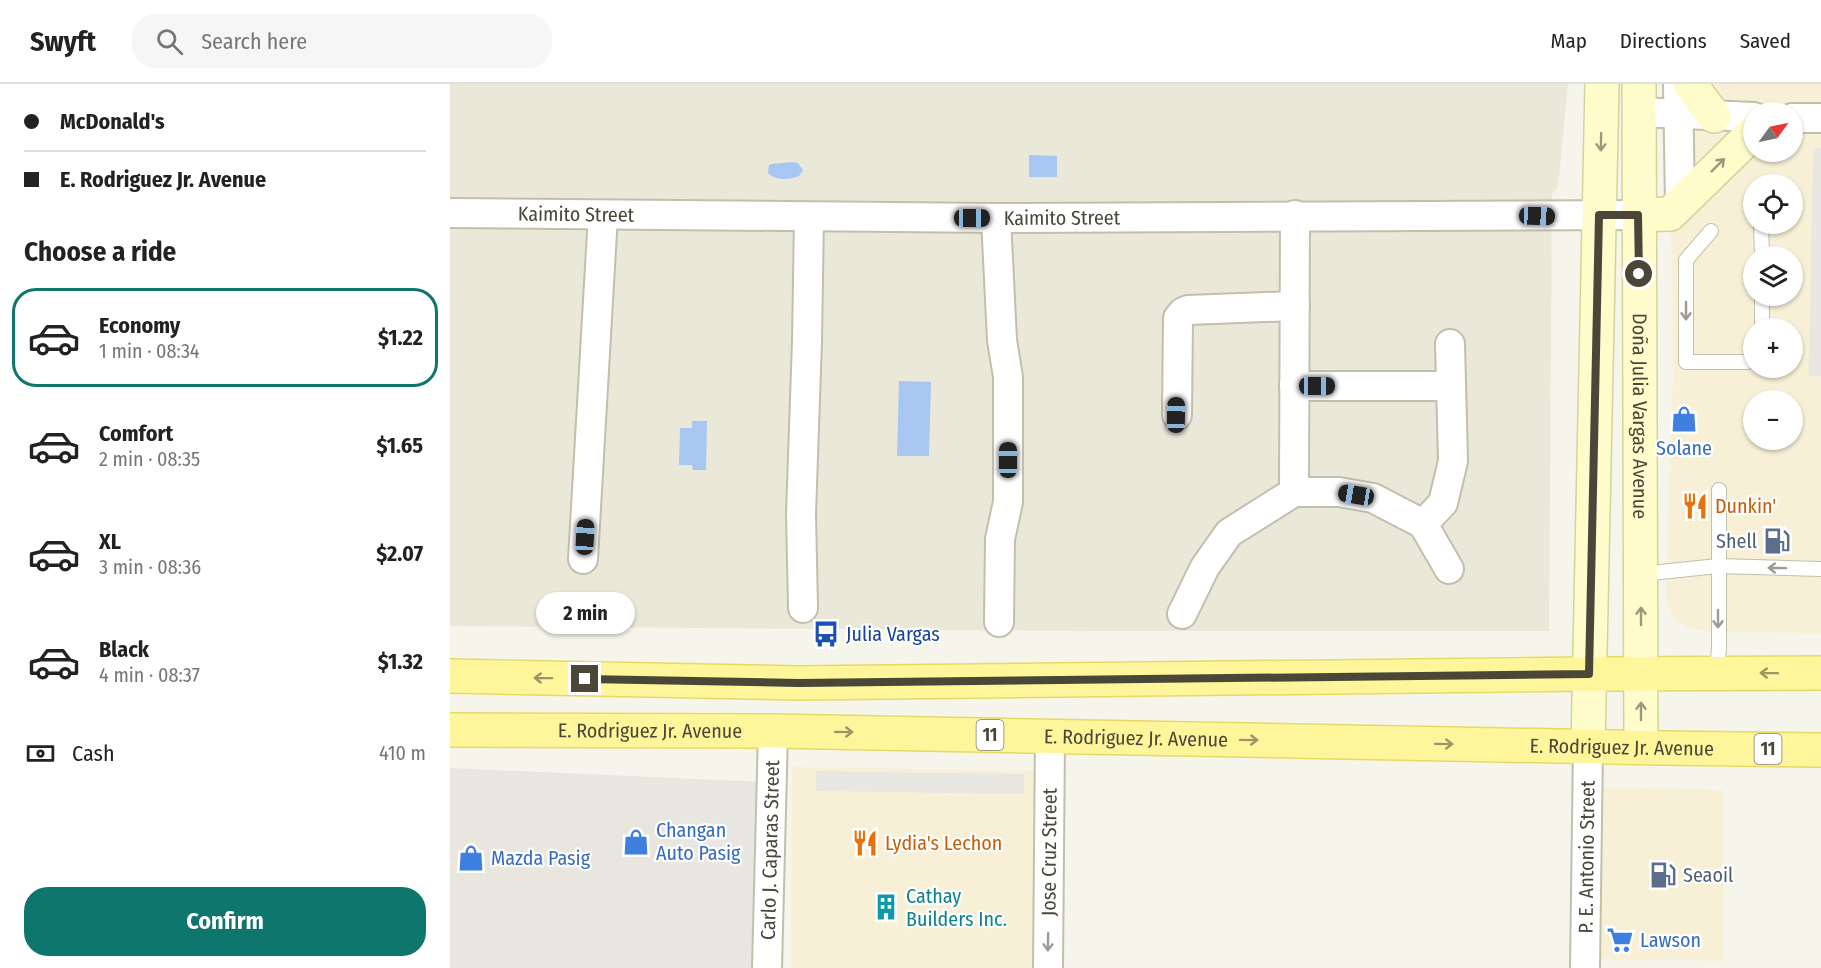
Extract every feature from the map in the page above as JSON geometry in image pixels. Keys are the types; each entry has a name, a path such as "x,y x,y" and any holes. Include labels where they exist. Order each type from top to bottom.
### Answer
{"main road":[{"path":"1588,747 1602,84"},
{"path":"1690,84 1714,116"},
{"name":"Doña Julia Vargas Avenue","path":"1638,98 1641,747"},
{"path":"1638,215 1670,214 1743,143"},
{"path":"450,676 799,683 1821,673"},
{"path":"785,731 799,683"},
{"name":"E. Rodriguez Jr. Avenue","path":"450,730 785,731 1821,750"}],"street":[{"path":"1678,84 1680,203"},
{"path":"1638,98 1679,114 1743,117"},
{"path":"1803,118 1821,118"},
{"name":"Kaimito Street","path":"450,213 996,218 1638,215"},
{"path":"583,559 603,215"},
{"path":"1294,492 1295,215"},
{"path":"803,608 801,523 809,217"},
{"path":"996,218 1002,340 1008,377 1008,502 1000,539 999,622"},
{"path":"1176,415 1178,318 1183,312 1295,306"},
{"path":"1423,524 1443,503 1453,461 1450,344"},
{"path":"1294,386 1451,386"},
{"path":"1182,614 1205,567 1229,533 1294,492 1339,492 1373,498 1423,524 1449,569"},
{"name":"Carlo J. Caparas Street","path":"767,968 785,731"},
{"name":"Jose Cruz Street","path":"1048,968 1050,736"},
{"name":"P. E. Antonio Street","path":"1585,968 1588,747"}],"lane":[{"path":"1711,231 1686,260 1686,362 1743,362"},
{"path":"1717,673 1719,490"},
{"path":"1641,574 1718,566 1821,569"}],"shaded area":[{"path":"450,84 1568,84 1558,187 1552,194 1549,631 1091,631 450,626"},
{"path":"1670,84 1821,84 1821,633 1706,632 1686,627 1671,615 1666,593 1673,373"},
{"path":"1821,148 1821,376 1809,376 1813,149"},
{"path":"792,767 1041,771 1039,968 791,968"},
{"path":"450,768 765,782 761,968 450,968"},
{"path":"816,771 1024,774 1024,794 816,791"},
{"path":"450,772 753,784 756,922 726,922 726,968 674,968 676,817 450,813"},
{"name":"Seaoil","path":"1604,787 1723,790 1723,961 1601,959"}],"water":[{"path":"1029,155 1057,156 1057,177 1029,177"},
{"path":"798,163 803,170 799,176 783,179 768,173 769,165"},
{"path":"899,381 931,382 929,456 897,456"},
{"path":"692,421 707,421 706,470 693,470 692,465 679,465 680,428 692,428"}],"place":[{"name":"Solane","path":"1684,419"},
{"name":"Dunkin'","path":"1695,506"},
{"name":"Shell","path":"1777,541"},
{"name":"Julia Vargas","path":"826,634"},
{"name":"Changan Auto Pasig","path":"636,842"},
{"name":"Lydia's Lechon","path":"865,843"},
{"name":"Mazda Pasig","path":"471,858"},
{"name":"Seaoil","path":"1663,875"},
{"name":"Cathay Builders Inc.","path":"886,907"},
{"name":"Lawson","path":"1620,940"}],"route":[{"path":"585,679 799,683 1589,674 1599,215 1638,215 1639,274"}]}
